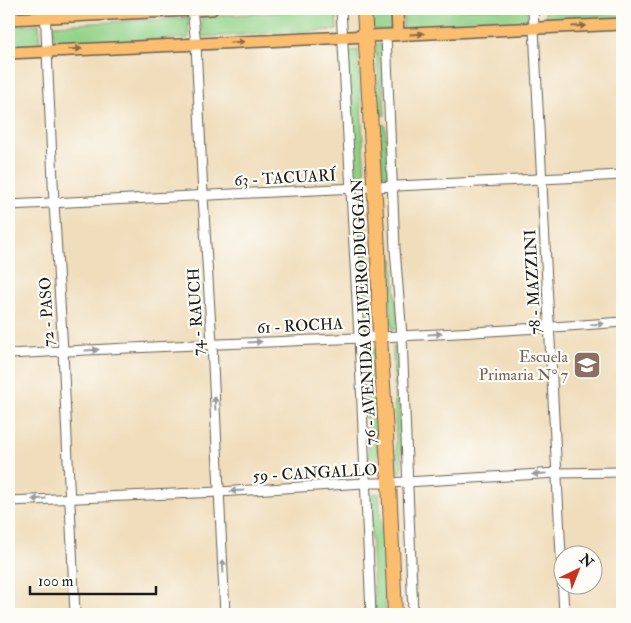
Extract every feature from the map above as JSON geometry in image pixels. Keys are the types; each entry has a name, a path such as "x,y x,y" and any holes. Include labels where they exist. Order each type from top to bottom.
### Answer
{"highway":[{"name":"76 - AVENIDA OLIVERO DUGGAN","path":"364,9 378,250 380,336 395,614"}],"main road":[{"path":"9,19 45,13 212,9"},
{"path":"397,9 398,34"},
{"path":"9,52 622,24"}],"street":[{"name":"74 - RAUCH","path":"192,9 196,44 225,614"},
{"name":"76 - AVENIDA OLIVERO DUGGAN","path":"341,9 359,337 371,614"},
{"name":"78 - MAZZINI","path":"534,9 564,614"},
{"name":"72 - PASO","path":"45,13 75,614"},
{"path":"386,35 395,249 402,336 413,614"},
{"name":"63 - TACUARÍ","path":"9,205 622,175"},
{"name":"61 - ROCHA","path":"9,354 402,336 622,322"},
{"name":"59 - CANGALLO","path":"9,501 219,492 364,482 389,483 557,473 622,472"}],"green space":[{"path":"372,9 391,9 393,29 373,30"},
{"path":"403,9 527,9 528,24 403,29"},
{"path":"545,9 622,9 622,18 546,22"},
{"path":"336,10 337,30 202,37 201,16"},
{"path":"188,18 189,38 54,45 53,25"},
{"path":"39,24 40,45 9,46 9,26"},
{"path":"376,44 381,44 385,115 380,116"},
{"path":"358,50 365,179 353,179 346,51"},
{"path":"380,125 385,125 388,176 383,176"},
{"path":"365,197 372,328 363,329 356,198"},
{"path":"387,259 393,259 398,329 392,329"},
{"path":"398,346 402,472 397,473 393,347"},
{"path":"364,348 374,348 378,471 369,471"},
{"path":"379,493 386,614 375,614 369,494"}],"place":[{"name":"Escuela Primaria N° 7","path":"587,365"}]}
